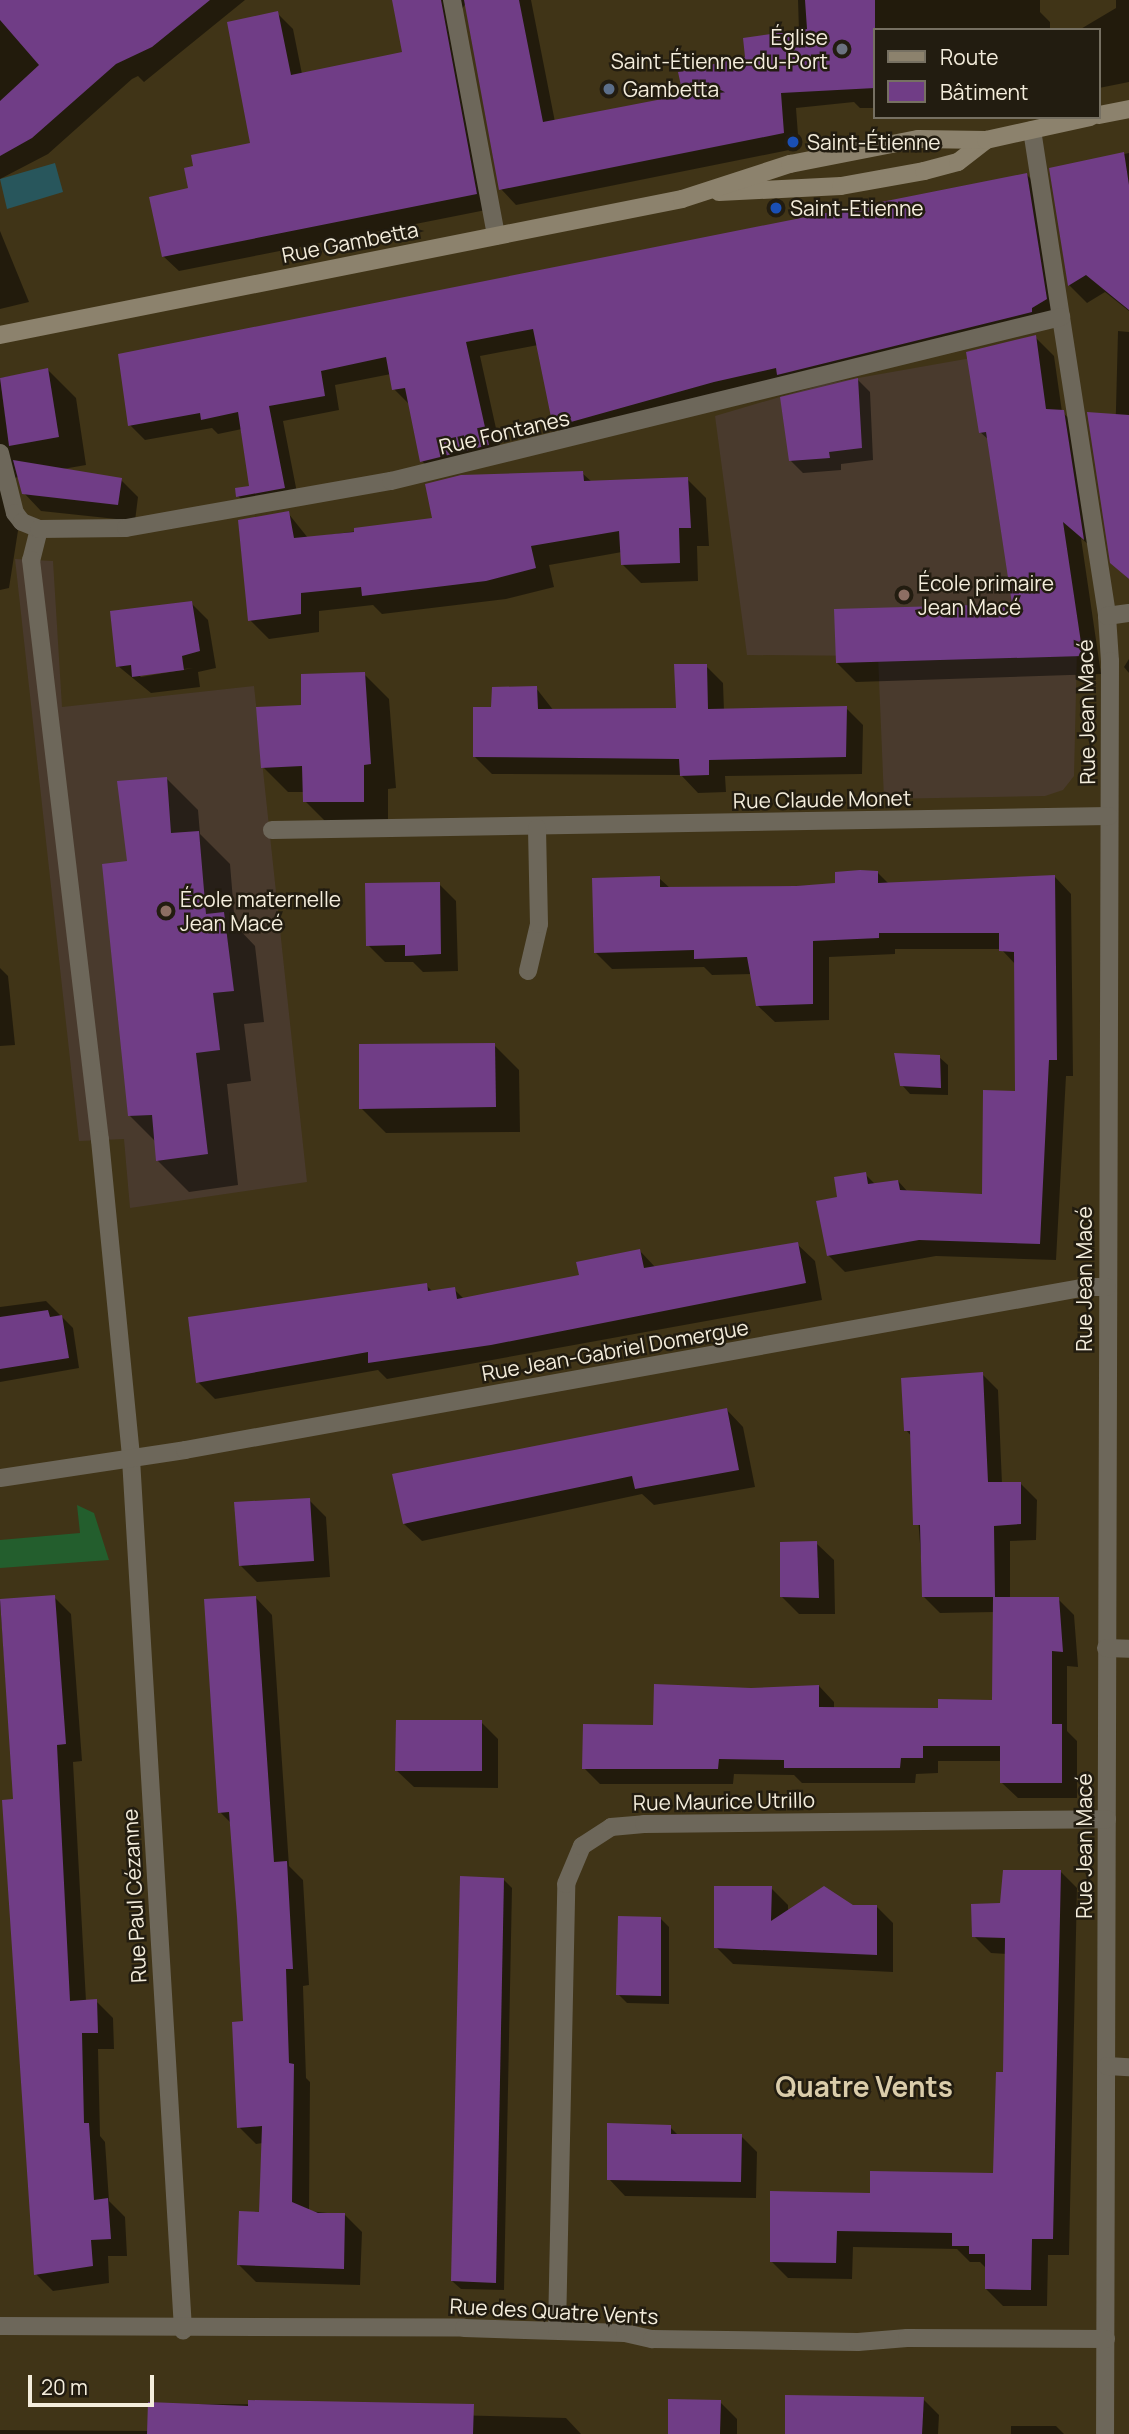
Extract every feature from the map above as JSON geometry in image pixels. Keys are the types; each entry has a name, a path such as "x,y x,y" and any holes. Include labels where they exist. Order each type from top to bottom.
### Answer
{"main road":[{"path":"1101,115 1129,109"},
{"name":"Rue Gambetta","path":"709,192 763,170 918,139 986,140 1081,119"},
{"name":"Rue Gambetta","path":"0,335 709,192 841,186 924,171 958,162 986,140"}],"street":[{"path":"452,0 496,236"},
{"name":"Rue Jean Macé","path":"1032,130 1107,616 1109,816 1105,2434"},
{"name":"Rue Fontanes","path":"39,528 126,528 391,481 1061,317"},
{"path":"0,453 15,513 22,522 39,528 31,560 100,1140 131,1459"},
{"path":"1107,616 1129,613"},
{"name":"Rue Claude Monet","path":"272,830 537,828 1109,816"},
{"path":"528,971 538,923 537,828"},
{"name":"Rue Jean-Gabriel Domergue","path":"0,1478 131,1459 1086,1287 1107,1287"},
{"name":"Rue Paul Cézanne","path":"131,1459 183,2330"},
{"path":"1106,1648 1129,1649"},
{"name":"Rue Maurice Utrillo","path":"557,2330 566,1884 582,1846 611,1827 644,1824 1107,1819"},
{"path":"1107,2066 1129,2067"},
{"name":"Rue des Quatre Vents","path":"0,2326 183,2330 557,2330 625,2333 652,2339 858,2343 907,2337 1106,2339"}],"shaded area":[{"name":"École primaire Jean Macé","path":"1034,347 1077,650 1074,776 1063,790 1045,796 884,799 878,656 747,655 715,416 824,384"},
{"name":"École maternelle Jean Macé","path":"15,559 53,561 62,707 254,686 307,1182 130,1208 124,1139 79,1141"}],"green space":[{"path":"77,1505 94,1513 109,1560 0,1568 0,1540 80,1533"}],"water":[{"path":"55,163 63,192 7,209 0,179"}],"building":[{"path":"0,0 210,0 152,47 116,64 32,138 0,156 0,101 39,65 0,20"},
{"path":"392,0 441,0 477,194 162,257 149,197 188,188 184,168 193,166 191,155 250,143 227,22 278,11 291,75 402,52"},
{"path":"464,0 519,0 543,122 683,95 678,72 745,57 743,38 807,29 805,0 875,0 874,88 781,93 784,133 499,190"},
{"path":"1124,152 1129,185 1129,310 1086,275 1068,286 1049,168"},
{"path":"1027,173 1047,299 1032,308 1032,312 777,375 776,368 714,382 553,427 533,329 466,342 489,445 420,462 405,388 392,390 386,357 321,371 325,396 269,406 285,488 236,497 235,488 249,486 238,412 201,420 200,413 128,426 118,354"},
{"path":"1036,335 1046,409 1064,410 1084,540 1063,522 1083,656 836,663 834,609 1012,604 986,432 979,433 966,352"},
{"path":"48,368 59,437 9,446 0,378"},
{"path":"858,378 862,448 829,452 830,458 789,461 780,397"},
{"path":"1087,412 1129,415 1129,579 1110,563"},
{"path":"13,460 122,478 118,505 22,494"},
{"path":"583,471 584,481 688,477 691,528 679,528 680,563 621,565 619,531 531,546 536,568 486,581 362,596 361,587 301,593 301,614 248,621 238,520 289,511 294,538 354,532 354,528 432,518 425,484 461,475"},
{"path":"192,601 200,651 182,656 184,670 132,677 131,665 116,667 110,611"},
{"path":"674,664 707,664 708,709 847,706 846,757 709,760 709,775 680,776 679,759 473,757 473,707 491,707 492,687 537,686 538,709 676,708"},
{"path":"365,672 371,764 364,765 364,802 303,802 302,766 261,768 256,707 301,705 301,674"},
{"path":"167,777 171,833 199,831 206,914 224,912 234,991 213,993 220,1050 196,1053 208,1154 156,1161 152,1115 128,1116 102,864 127,861 117,781"},
{"path":"878,871 878,883 1055,875 1057,1060 1049,1060 1040,1244 919,1240 827,1256 816,1201 837,1197 834,1177 866,1172 868,1184 898,1180 900,1190 982,1194 983,1090 1015,1091 1014,952 999,951 999,933 879,933 879,938 813,941 813,1004 756,1006 747,957 694,959 694,950 594,953 592,878 660,876 660,887 796,886 835,883 835,872"},
{"path":"440,882 441,954 405,956 405,945 366,946 365,883"},
{"path":"495,1043 496,1107 359,1109 359,1044"},
{"path":"894,1053 940,1055 941,1088 900,1086"},
{"path":"798,1242 806,1283 491,1345 368,1363 368,1352 196,1383 188,1317 427,1283 428,1291 455,1287 457,1299 579,1275 576,1262 640,1249 644,1268"},
{"path":"48,1310 50,1317 62,1315 69,1358 0,1369 0,1317"},
{"path":"983,1372 988,1482 1021,1482 1021,1524 994,1526 995,1597 922,1597 920,1525 913,1525 910,1431 904,1431 901,1378"},
{"path":"727,1408 739,1470 635,1489 632,1476 403,1524 392,1474"},
{"path":"310,1498 314,1561 239,1566 234,1502"},
{"path":"817,1541 819,1598 780,1597 780,1542"},
{"path":"55,1595 66,1744 57,1745 70,2001 97,1999 98,2033 82,2033 84,2123 89,2123 94,2200 108,2198 111,2239 91,2240 93,2266 34,2275 2,1800 13,1799 0,1599"},
{"path":"256,1596 274,1862 287,1861 293,1969 286,1969 289,2063 294,2064 292,2202 318,2213 345,2213 344,2269 237,2265 239,2211 259,2212 262,2126 237,2128 232,2022 243,2021 237,1917 229,1812 218,1813 204,1599"},
{"path":"993,1597 1059,1597 1063,1652 1052,1651 1052,1724 1062,1724 1062,1783 1000,1783 1000,1746 923,1746 923,1758 901,1758 900,1768 784,1768 784,1760 719,1759 718,1769 582,1769 583,1724 653,1725 654,1684 751,1688 819,1685 819,1707 938,1708 938,1699 992,1700"},
{"path":"396,1720 482,1720 482,1771 395,1771"},
{"path":"1003,1870 1061,1870 1053,2239 1032,2239 1031,2290 985,2289 985,2254 969,2254 969,2246 952,2246 952,2233 837,2231 836,2263 770,2262 770,2191 870,2193 870,2171 993,2173 996,2072 1003,2072 1005,1938 972,1937 971,1904 1000,1903"},
{"path":"460,1876 504,1878 496,2283 451,2281"},
{"path":"714,1886 772,1886 771,1921 824,1886 853,1905 877,1905 877,1955 714,1948"},
{"path":"618,1916 661,1917 661,1996 616,1995"},
{"path":"607,2123 671,2125 671,2134 742,2134 741,2182 607,2180"},
{"path":"785,2395 924,2397 922,2434 785,2434"},
{"path":"668,2399 721,2400 720,2434 668,2434"},
{"path":"248,2400 474,2404 473,2434 147,2434 148,2402 248,2406"}],"place":[{"name":"Église Saint-Étienne-du-Port","path":"842,49"},
{"name":"Gambetta","path":"609,89"},
{"name":"Saint-Étienne","path":"793,142"},
{"name":"Saint-Etienne","path":"776,208"},
{"name":"École primaire Jean Macé","path":"904,595"},
{"name":"École maternelle Jean Macé","path":"166,911"}],"district":[{"name":"Quatre Vents","path":"864,2086"}]}
